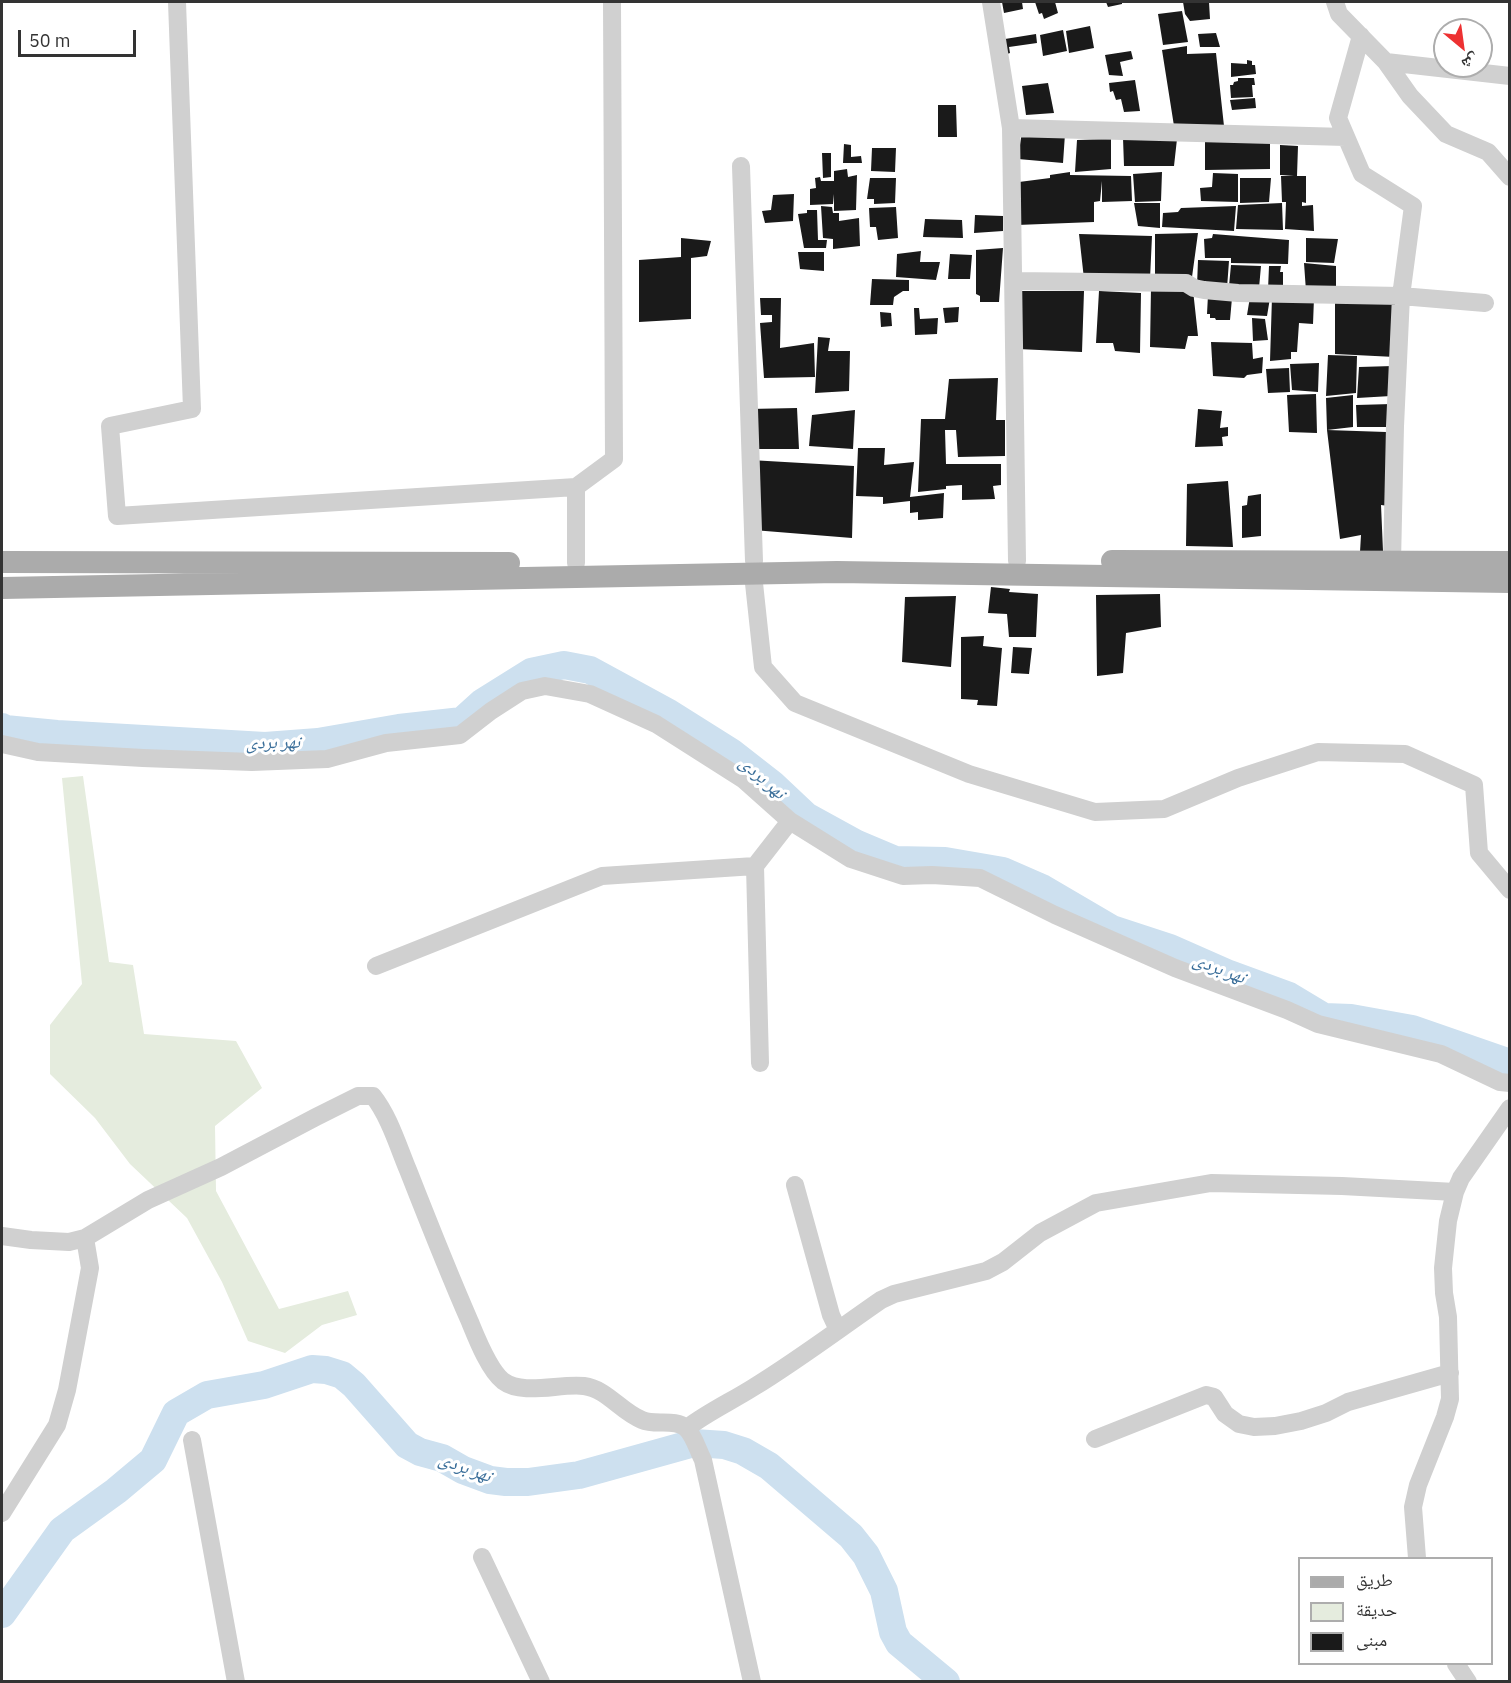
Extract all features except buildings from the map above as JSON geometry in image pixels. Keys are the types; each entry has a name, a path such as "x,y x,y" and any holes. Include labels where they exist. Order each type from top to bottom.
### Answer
{"main road":[{"path":"2,588 1017,561 1509,562"},
{"path":"2,562 576,563 837,572 1509,582"}],"street":[{"path":"177,2 192,409 110,426 117,516 576,487 614,459 612,2"},
{"path":"991,2 1011,128 1017,561"},
{"path":"1335,2 1340,14 1386,62 1410,96 1446,134 1488,153 1509,177"},
{"path":"1361,36 1338,118 1362,174 1413,206 1401,296 1392,562"},
{"path":"1386,62 1509,76"},
{"path":"1011,128 1346,137"},
{"path":"741,166 754,568 763,667 795,703 969,774 1095,812 1164,810 1238,778 1318,752 1405,754 1474,785 1479,853 1509,890"},
{"path":"1014,281 1186,283 1204,291 1401,296 1485,303"},
{"path":"576,487 576,563"},
{"path":"2,744 38,752 143,758 252,762 327,759 386,743 460,735 522,691 545,686 590,694 656,724 744,780 790,821 851,859 903,876 980,878 1055,915 1175,968 1318,1024 1442,1054 1500,1082 1509,1083"},
{"path":"760,1063 755,866 790,821"},
{"path":"376,966 602,876 755,866"},
{"path":"2,1236 69,1242 85,1238 148,1200 221,1167 358,1096 373,1096 379,1103 394,1137 475,1335 496,1373 503,1381 511,1386 525,1389 567,1386 594,1388 640,1420 651,1423 679,1424 688,1431 703,1460 752,1682"},
{"path":"1417,1557 1413,1507 1418,1485 1450,1400 1448,1317 1443,1268 1448,1221 1461,1178 1509,1108"},
{"path":"688,1431 699,1419 763,1382 881,1300 894,1294 986,1271 1002,1262 1040,1233 1096,1203 1211,1183 1342,1186 1455,1192"},
{"path":"795,1185 831,1315 838,1330"},
{"path":"2,1513 57,1425 67,1390 90,1268 85,1238"},
{"path":"1095,1439 1206,1395 1214,1397 1226,1414 1239,1424 1254,1427 1275,1426 1301,1421 1326,1413 1348,1402 1450,1372"},
{"path":"192,1440 236,1682"},
{"path":"482,1557 541,1682"},
{"path":"1457,1665 1468,1682"}],"green space":[{"path":"83,776 109,962 133,965 144,1034 236,1041 262,1088 215,1126 216,1191 279,1309 348,1291 357,1315 322,1325 285,1353 248,1341 222,1282 187,1218 130,1164 95,1118 50,1074 50,1025 82,984 62,778"}],"waterway":[{"name":"نهر بردى","path":"2,727 57,734 265,746 318,742 399,728 462,721 483,702 531,672 564,665 590,670 669,713 731,752 772,784 806,816 857,844 895,860 945,861 1003,871 1042,888 1112,929 1170,948 1229,974 1289,996 1324,1017 1351,1018 1412,1029 1510,1063"},
{"name":"نهر بردى","path":"2,1614 62,1530 116,1491 153,1460 176,1413 207,1395 264,1385 312,1369 326,1370 342,1375 354,1385 407,1445 490,1480 528,1482 579,1475 694,1443 724,1445 743,1451 769,1466 851,1536 866,1555 884,1591 893,1632 899,1643 946,1682"}]}
